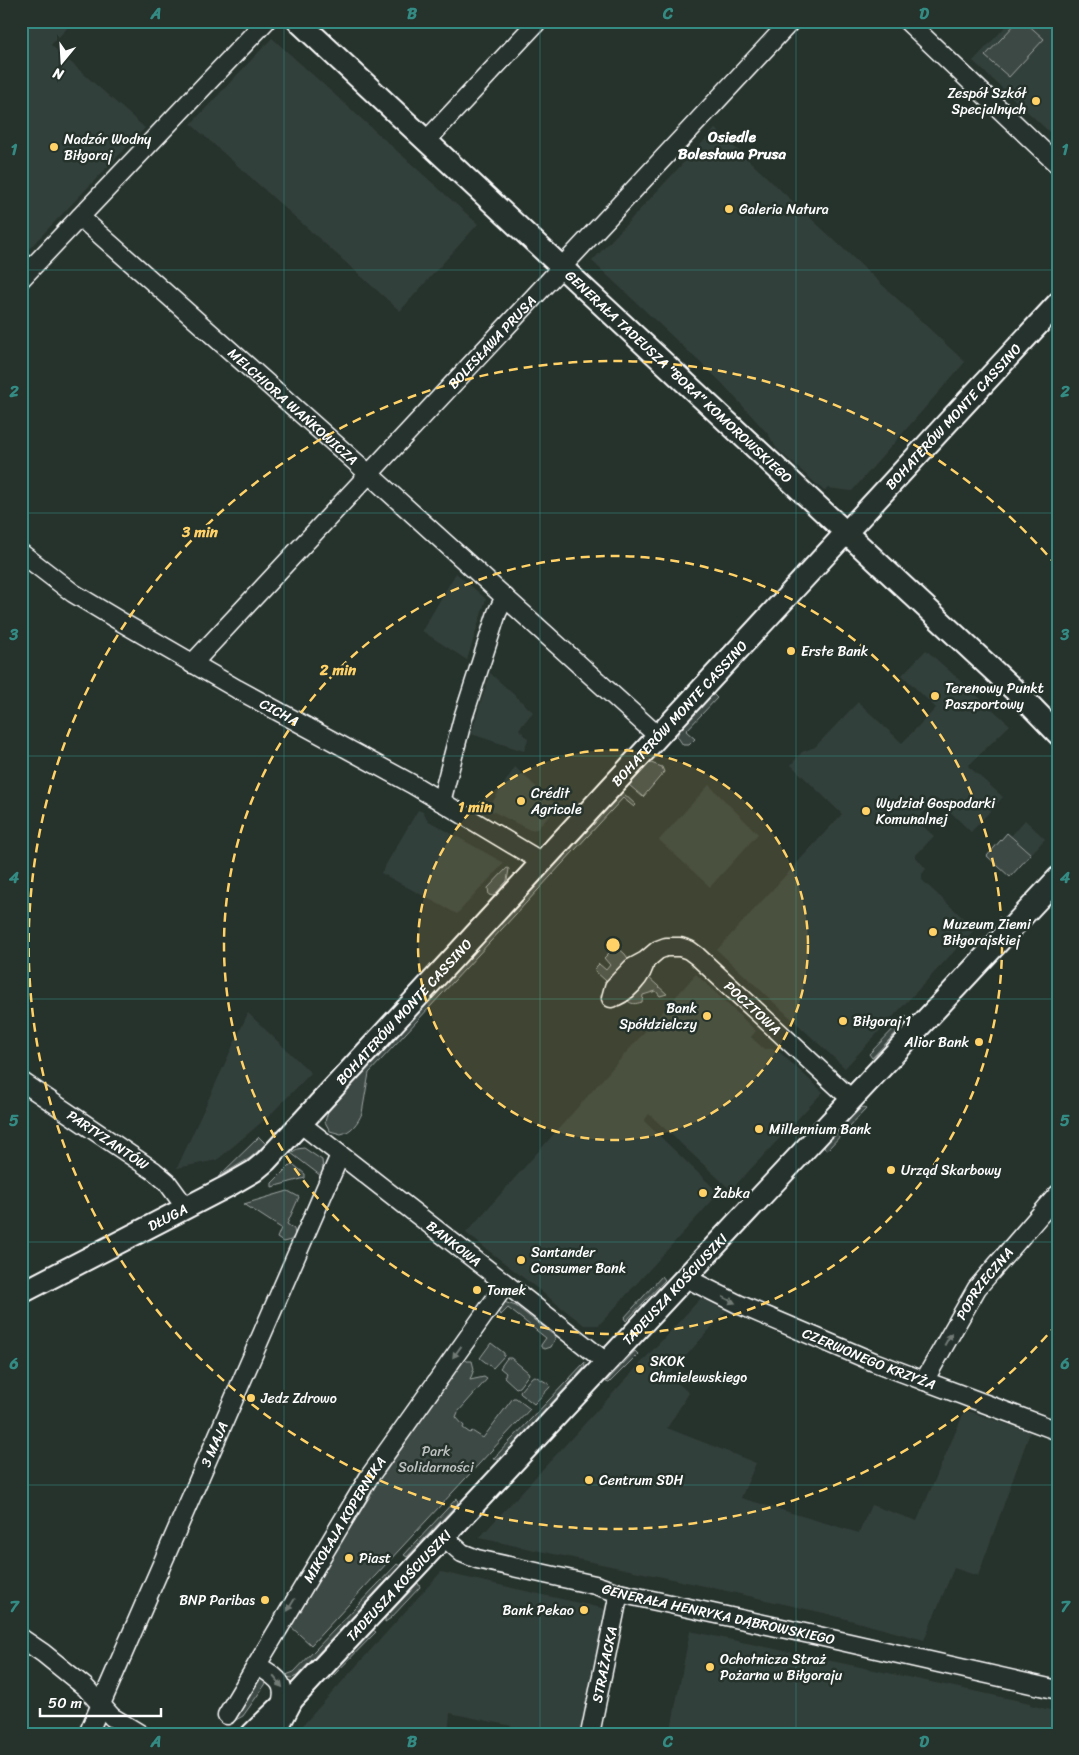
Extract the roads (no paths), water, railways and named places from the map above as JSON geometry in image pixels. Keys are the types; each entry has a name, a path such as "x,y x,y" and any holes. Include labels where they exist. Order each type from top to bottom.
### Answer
{"street":[{"path":"21,279 266,21"},
{"name":"GENERAŁA TADEUSZA \"BORA\" KOMOROWSKIEGO","path":"298,21 1023,698 1058,734"},
{"path":"426,141 538,21"},
{"name":"BOLESŁAWA PRUSA","path":"192,664 791,21"},
{"path":"907,21 1058,165"},
{"name":"MELCHIORA WAŃKOWICZA","path":"80,217 369,474 658,736"},
{"name":"BOHATERÓW MONTE CASSINO","path":"301,1124 1058,303"},
{"name":"CICHA","path":"21,553 79,597 192,664 441,802 542,862"},
{"path":"441,802 463,718 497,613 505,597"},
{"name":"TADEUSZA KOŚCIUSZKI","path":"252,1734 286,1703 444,1537 1058,878"},
{"name":"POCZTOWA","path":"645,961 658,950 666,947 680,947 693,953 852,1099"},
{"name":"PARTYZANTÓW","path":"21,1081 154,1171 167,1182 186,1208"},
{"name":"BANKOWA","path":"301,1124 606,1362"},
{"name":"DŁUGA","path":"21,1293 254,1171 301,1124"},
{"name":"3 MAJA","path":"88,1734 340,1154"},
{"name":"POPRZECZNA","path":"924,1381 977,1288 1058,1194"},
{"name":"CZERWONEGO KRZYŻA","path":"687,1275 696,1283 738,1304 874,1362 1058,1431"},
{"name":"MIKOŁAJA KOPERNIKA","path":"227,1715 369,1477 506,1284"},
{"name":"GENERAŁA HENRYKA DĄBROWSKIEGO","path":"444,1537 462,1553 478,1559 595,1586 619,1594 814,1634 1058,1690"},
{"name":"STRAŻACKA","path":"590,1734 619,1594"},
{"path":"21,1638 33,1645 85,1687 118,1722 140,1734"},
{"path":"257,1665 281,1683 286,1703"},
{"name":"TADEUSZA KOŚCIUSZKI","path":"274,1734 286,1703"}],"place":[{"name":"Zespół Szkół Specjalnych","path":"1036,101"},
{"name":"Nadzór Wodny Biłgoraj","path":"54,147"},
{"name":"Galeria Natura","path":"729,209"},
{"name":"Erste Bank","path":"791,651"},
{"name":"Terenowy Punkt Paszportowy","path":"935,696"},
{"name":"Crédit Agricole","path":"521,801"},
{"name":"Wydział Gospodarki Komunalnej","path":"866,811"},
{"name":"Muzeum Ziemi Biłgorajskiej","path":"933,932"},
{"name":"Bank Spółdzielczy","path":"707,1016"},
{"name":"Biłgoraj 1","path":"843,1021"},
{"name":"Alior Bank","path":"979,1042"},
{"name":"Millennium Bank","path":"759,1129"},
{"name":"Urząd Skarbowy","path":"891,1170"},
{"name":"Żabka","path":"703,1193"},
{"name":"Santander Consumer Bank","path":"521,1260"},
{"name":"Tomek","path":"477,1290"},
{"name":"SKOK Chmielewskiego","path":"640,1369"},
{"name":"Jedz Zdrowo","path":"251,1398"},
{"name":"Centrum SDH","path":"589,1480"},
{"name":"Piast","path":"349,1558"},
{"name":"BNP Paribas","path":"265,1600"},
{"name":"Bank Pekao","path":"584,1610"},
{"name":"Ochotnicza Straż Pożarna w Biłgoraju","path":"710,1667"}],"district":[{"name":"Osiedle Bolesława Prusa","path":"732,146"}],"park label":[{"name":"Park Solidarności","path":"436,1459"}]}
